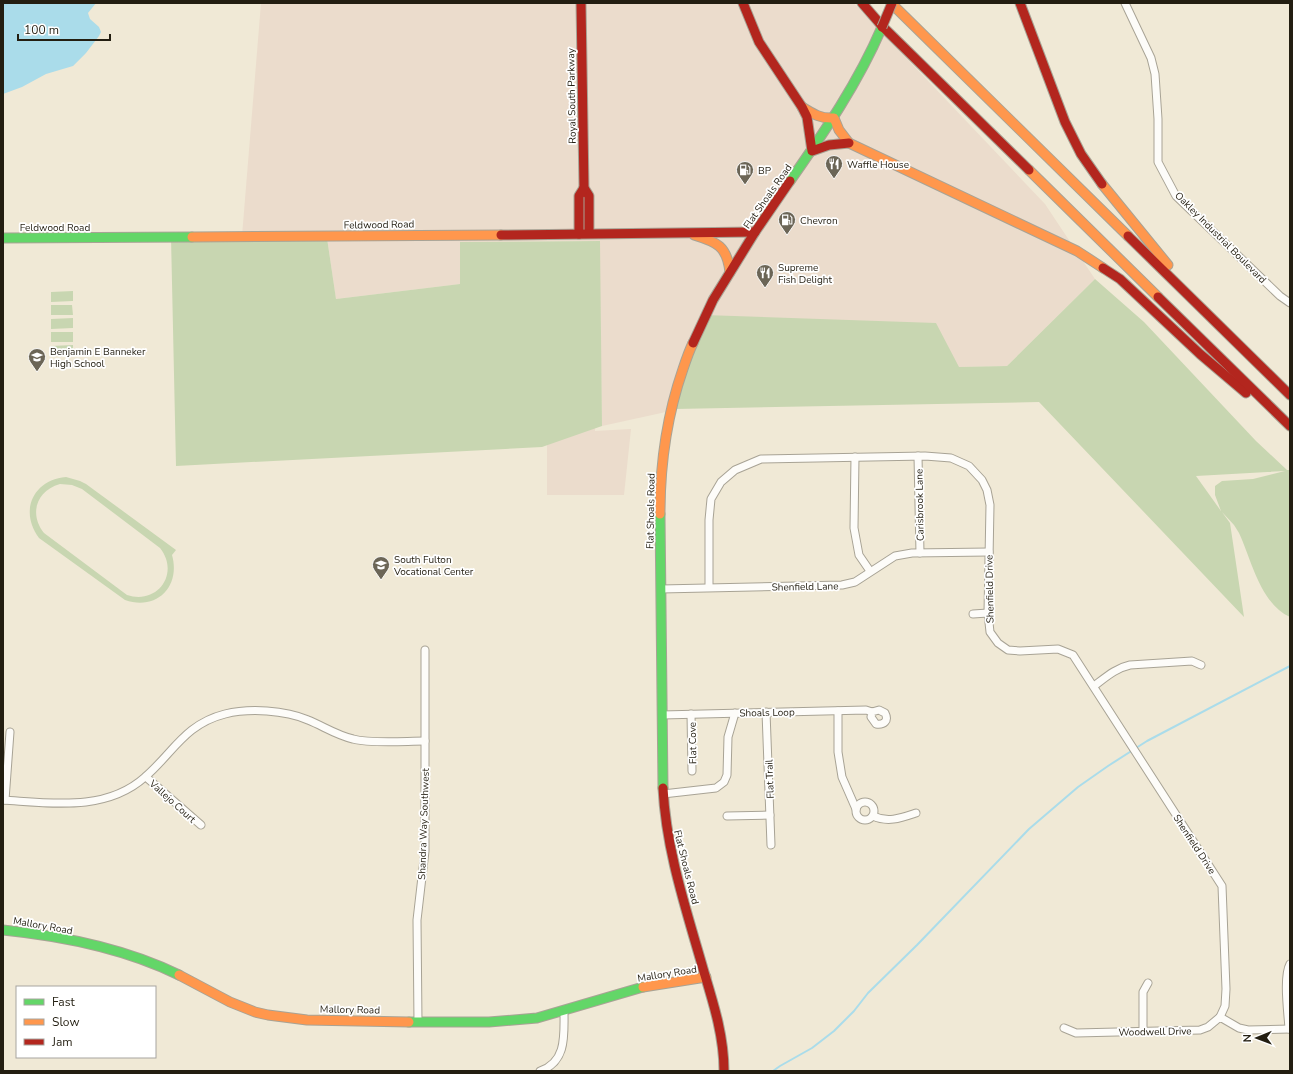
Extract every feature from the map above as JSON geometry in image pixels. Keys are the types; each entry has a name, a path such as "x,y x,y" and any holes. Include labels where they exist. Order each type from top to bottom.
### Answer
{"main road":[{"name":"Royal South Parkway","path":"581,3 584,188 589,196 589,233"},
{"path":"743,3 759,42 807,117 812,151 829,145 849,143"},
{"path":"862,3 882,26 1290,426"},
{"path":"891,3 1290,394"},
{"name":"Flat Shoals Road","path":"724,1071 724,1057 719,1023 674,866 668,838 663,794 660,491 663,459 673,401 691,346 703,320 755,232 834,118 873,48 891,3"},
{"path":"1020,3 1065,122 1081,154 1102,184 1206,311"},
{"path":"802,107 818,118 834,118 839,130 849,143 1077,251 1120,279 1200,354 1290,431"},
{"name":"Royal South Parkway","path":"579,234 579,196 584,188"},
{"path":"685,232 713,241 725,250 729,260 730,272"},
{"name":"Feldwood Road","path":"3,238 530,235 589,233 755,232"},
{"name":"Mallory Road","path":"3,930 33,933 104,948 137,958 171,972 232,1004 266,1015 298,1019 491,1022 535,1018 564,1011 635,989 706,977"}],"street":[{"name":"Oakley Industrial Boulevard","path":"1125,3 1151,58 1155,74 1158,119 1158,162 1176,196 1280,296 1290,303"},
{"name":"Shenfield Drive","path":"709,587 709,520 711,499 721,482 735,470 761,459 855,457 918,456 951,458 969,466 982,480 987,490 990,505 988,552 988,613 990,632 998,643 1008,650 1020,651 1058,649 1073,655 1222,886 1226,989 1225,1006 1220,1018"},
{"name":"Carisbrook Lane","path":"918,456 920,553"},
{"path":"855,457 854,528 859,555 870,571"},
{"name":"Shenfield Lane","path":"661,589 842,585 855,582 895,556 920,553 988,552"},
{"path":"973,614 988,613"},
{"name":"Shandra Way Southwest","path":"418,1022 417,920 425,851 425,650"},
{"path":"1094,686 1113,671 1130,665 1192,661 1201,665"},
{"name":"Shoals Loop","path":"662,715 866,710 872,712"},
{"path":"10,732 4,800 72,803 92,802 122,793 146,777 179,740 192,729 213,718 236,712 255,711 294,715 309,720 340,736 355,740 382,742 425,740"},
{"path":"838,711 838,752 842,777 856,809 857,815 862,820 868,820 873,816 874,807 868,802 862,802 856,809"},
{"name":"Flat Trail","path":"766,712 771,846"},
{"path":"663,794 716,788 724,782 727,775 728,736 735,713"},
{"name":"Flat Cove","path":"692,714 692,771"},
{"name":"Vallejo Court","path":"146,777 201,825"},
{"path":"873,816 886,820 901,819 916,813"},
{"path":"727,816 770,816"},
{"path":"1220,1018 1239,1028 1248,1030 1289,1029 1286,978 1287,969 1290,964"},
{"path":"1143,1032 1143,992 1148,983"},
{"path":"540,1071 556,1060 561,1052 564,1033 564,1011"},
{"name":"Woodwell Drive","path":"1064,1028 1076,1034 1200,1030 1208,1027 1220,1018"}],"shaded area":[{"path":"261,3 854,3 1045,204 1095,279 1007,366 959,367 704,315 675,410 602,426 599,241 460,242 460,284 336,299 327,238 242,236"},
{"path":"597,358 595,431 631,429 624,495 547,495 547,360"}],"green space":[{"path":"171,237 327,238 336,299 460,284 460,242 600,241 602,426 542,447 176,466"},
{"path":"1095,279 1144,322 1256,441 1287,470 1290,470 1290,617 1280,611 1264,592 1239,533 1222,512 1230,523 1244,617 1039,402 675,409 704,315 936,323 959,367 1007,366","holes":["1285,471 1253,479 1222,481 1215,486 1215,495 1221,511 1196,476"]},
{"path":"73,291 73,301 51,302 51,292"},
{"path":"51,305 72,305 73,315 51,315"},
{"path":"73,318 73,328 51,329 51,319"},
{"path":"51,332 73,332 73,342 51,342"},
{"path":"73,345 73,355 51,356 51,346"},
{"path":"66,477 86,484 176,550 172,555 174,567 173,577 164,594 147,602 136,603 125,600 39,538 33,528 30,518 30,508 33,498 38,490 45,484 55,479","holes":["60,484 72,485 82,489 160,548 166,558 168,567 167,576 163,585 156,591 148,595 138,597 127,595 44,533 39,526 36,511 40,498 52,487"]}],"water":[{"path":"3,3 96,3 88,13 90,19 99,27 101,32 86,53 73,66 46,74 22,87 3,94"}],"waterway":[{"path":"773,1071 812,1048 834,1031 854,1011 868,993 917,945 1029,829 1078,787 1147,741 1290,666"}],"traffic: fast":[{"path":"790,181 852,87 873,48 882,27"},
{"path":"3,238 192,237"},
{"path":"660,514 663,788"},
{"path":"3,930 71,940 115,950 137,957 179,975"},
{"path":"409,1022 489,1022 537,1018 643,987"}],"traffic: slow":[{"path":"891,3 1128,236"},
{"path":"802,107 817,116 834,118 839,130 849,143 1077,251 1103,268"},
{"path":"1029,170 1158,297"},
{"path":"1102,184 1168,265"},
{"path":"192,237 501,235"},
{"path":"694,235 709,240 720,246 729,263 730,272"},
{"path":"660,514 661,477 669,422 677,386 693,343"},
{"path":"179,975 230,1002 255,1012 268,1015 307,1020 409,1022"},
{"path":"643,987 706,977"}],"traffic: jam":[{"path":"581,3 584,188 589,196 589,233"},
{"path":"743,3 759,42 807,117 812,151 829,145 849,143"},
{"path":"862,3 882,26 1029,170"},
{"path":"882,27 892,3"},
{"path":"1020,3 1065,122 1081,154 1102,184"},
{"path":"693,343 713,300 755,232 790,181"},
{"path":"579,234 579,196 584,188"},
{"path":"501,235 755,232"},
{"path":"1128,236 1290,395"},
{"path":"1103,268 1120,279 1200,354 1246,393"},
{"path":"1158,297 1290,426"},
{"path":"663,788 668,835 684,904 718,1021 724,1058 724,1071"}],"place":[{"name":"Waffle House","path":"834,179"},
{"name":"BP","path":"745,185"},
{"name":"Chevron","path":"787,235"},
{"name":"Supreme Fish Delight","path":"765,288"},
{"name":"Benjamin E Banneker High School","path":"37,372"},
{"name":"South Fulton Vocational Center","path":"381,580"}]}
